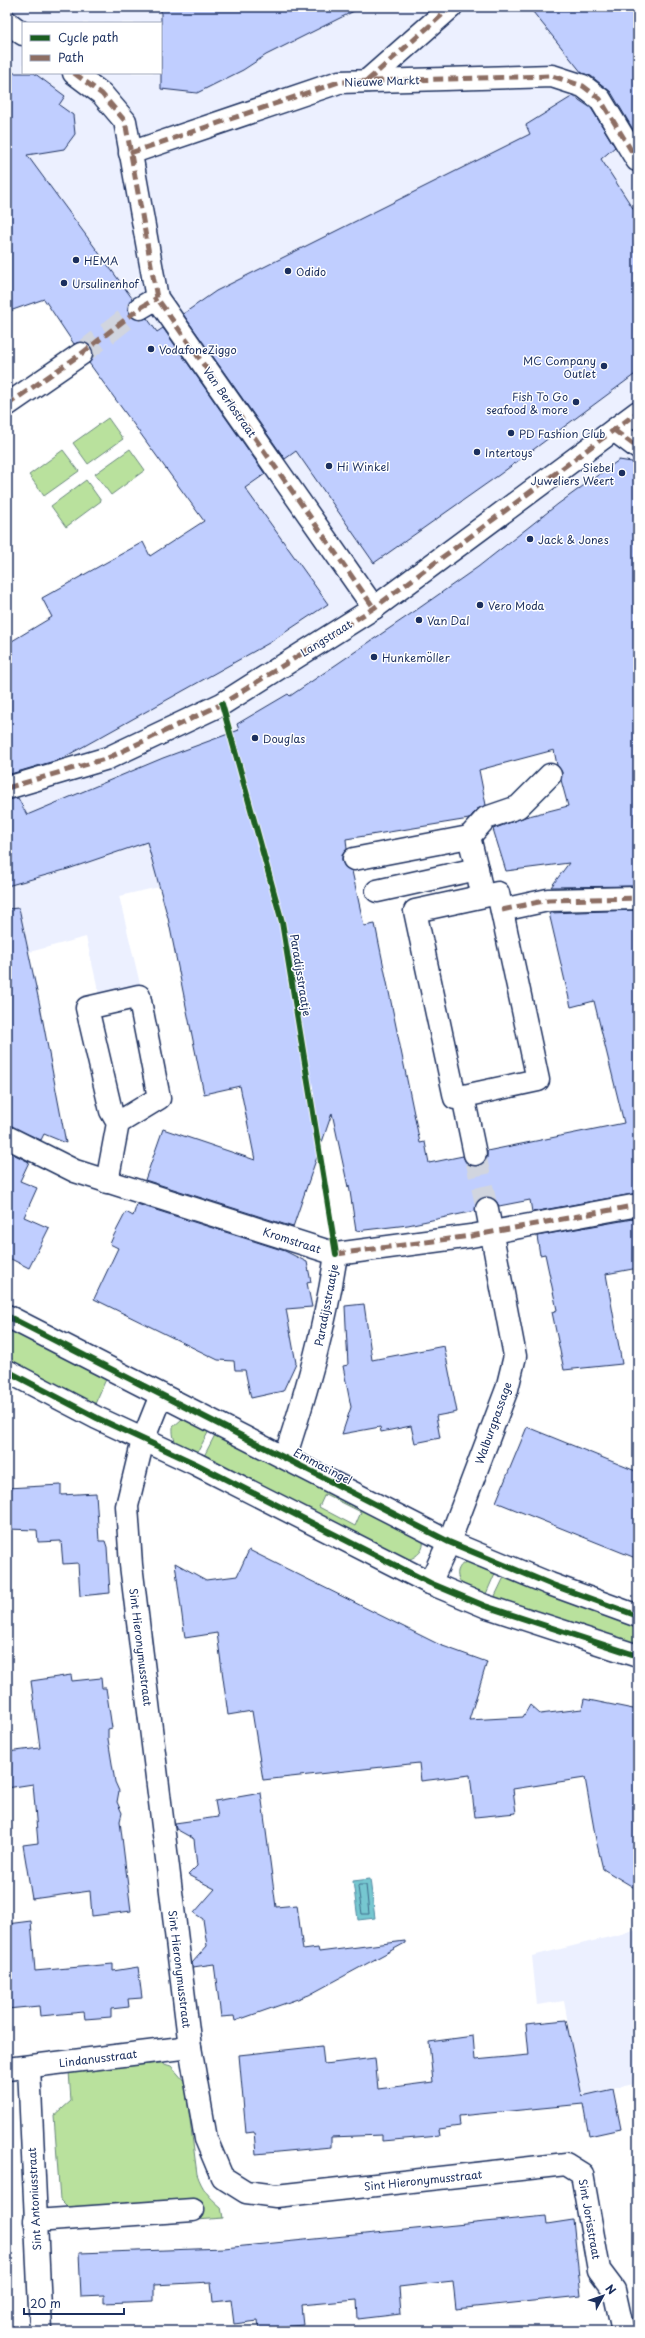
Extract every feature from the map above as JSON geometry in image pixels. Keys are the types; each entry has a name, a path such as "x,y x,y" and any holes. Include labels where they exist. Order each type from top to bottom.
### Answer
{"street":[{"path":"367,81 451,7"},
{"path":"7,22 22,33"},
{"path":"75,74 102,94 124,121 130,153"},
{"name":"Nieuwe Markt","path":"130,153 339,82 552,76 583,86 600,99 638,160"},
{"name":"Van Berlostraat","path":"130,153 148,303 374,608"},
{"path":"7,405 81,354"},
{"name":"Langstraat","path":"7,788 108,758 215,707 374,608 638,412"},
{"path":"614,430 638,448"},
{"path":"354,859 469,837 486,818 518,807 550,775"},
{"path":"469,837 483,896"},
{"path":"377,892 477,869"},
{"path":"498,893 538,1080 455,1098 415,911 483,896 498,893"},
{"path":"502,910 548,900 638,898"},
{"path":"107,1182 118,1123 111,1111 87,1008 139,996 159,1098 118,1123"},
{"path":"463,1096 475,1154"},
{"name":"Kromstraat","path":"7,1137 76,1171 336,1254 492,1232 638,1205"},
{"name":"Walburgpassage","path":"430,1583 449,1542 507,1389 515,1356 487,1209"},
{"name":"Paradijsstraatje","path":"285,1457 309,1385 330,1295 336,1254"},
{"name":"Emmasingel","path":"7,1316 449,1542 550,1584 638,1616"},
{"path":"7,1371 143,1440 196,1464 430,1583 498,1611 638,1656"},
{"name":"Sint Hieronymusstraat","path":"161,1395 143,1440 127,1506 130,1565 190,2047 206,2139 222,2177 246,2192 276,2196 566,2164 582,2174"},
{"name":"Lindanusstraat","path":"7,2069 190,2047"},
{"name":"Sint Antoniusstraat","path":"29,2067 41,2331"},
{"name":"Sint Jorisstraat","path":"582,2174 599,2270 614,2290 624,2331"},
{"path":"35,2221 193,2210"}],"shaded area":[{"path":"7,7 638,7 638,972 616,903 610,782 586,691 279,852 173,934 159,887 119,896 140,984 99,994 86,937 7,958 7,649 13,647 24,633 51,618 41,598 143,542 150,557 209,518 193,505 44,300 7,312"},
{"path":"638,1930 638,2083 581,2096 564,2001 537,2005 532,1956"}],"green space":[{"path":"108,418 123,439 88,464 73,443"},
{"path":"130,449 145,470 111,495 95,474"},
{"path":"63,450 79,471 44,496 29,475"},
{"path":"86,480 101,501 66,527 51,506"},
{"path":"7,1327 107,1377 95,1404 7,1359"},
{"path":"182,1419 195,1419 211,1427 196,1455 178,1445 174,1438 173,1427"},
{"path":"217,1431 423,1539 422,1549 415,1557 408,1560 203,1458","holes":["325,1494 361,1512 355,1526 319,1507"]},
{"path":"469,1561 496,1571 486,1594 467,1587 460,1580 458,1571 462,1564"},
{"path":"505,1575 638,1621 638,1646 494,1598"},
{"path":"161,2063 171,2066 185,2082 197,2174 206,2192 221,2207 223,2218 197,2220 193,2199 68,2208 60,2200 54,2116 71,2101 69,2071"}],"water":[{"path":"370,1879 375,1918 358,1920 353,1881"}],"building":[{"path":"161,7 362,7 266,55 243,70 197,93 161,89"},
{"path":"529,7 638,7 638,128 634,131 611,92 591,76 582,73"},
{"path":"7,73 35,74 65,96 59,105 73,115 75,134 64,149 27,155 132,298 128,308 129,315 140,320 147,318 157,332 163,328 265,474 245,488 328,604 269,643 61,759 7,775 7,644 52,617 42,598 143,542 150,556 204,521 89,363 93,353 91,347 80,342 74,344 44,299 7,312"},
{"path":"573,96 591,108 615,147 601,159 638,216 638,372 499,475 374,563 296,451 285,459 183,314 216,291 530,134 526,125"},
{"path":"619,460 632,462 638,471 638,886 551,887 569,863 506,871 493,829 525,817 568,806 561,780 562,772 557,765 554,750 479,770 486,805 477,809 469,819 346,839 347,849 342,855 342,861 345,867 352,871 364,926 375,924 420,1143 425,1142 429,1163 463,1156 466,1163 477,1166 484,1163 487,1158 487,1151 624,1123 594,1001 571,1007 549,913 638,910 638,1193 532,1212 530,1200 499,1206 496,1201 485,1197 479,1200 475,1211 408,1225 356,1231 349,1185 348,1187 332,1113 293,1227 145,1180 163,1129 255,1160 240,1086 204,1094 168,918 147,842 68,869 7,886 7,800 18,798 27,815 163,758 239,730 237,724 288,694 290,696 415,611 478,567 558,504"},
{"path":"19,908 40,1006 66,1143 44,1134 41,1140 7,1125 7,909"},
{"path":"7,1151 29,1162 20,1181 37,1188 24,1217 49,1228 29,1268 7,1257"},
{"path":"137,1204 285,1251 307,1262 311,1282 307,1283 312,1307 286,1309 296,1363 283,1391 251,1398 245,1370 235,1370 234,1361 218,1360 94,1299 118,1248 110,1244 113,1237 126,1212 133,1216"},
{"path":"638,1218 638,1268 606,1274 622,1364 564,1370 552,1312 557,1310 545,1254 540,1255 537,1236"},
{"path":"364,1304 372,1360 444,1346 457,1412 436,1416 440,1438 415,1443 411,1426 381,1432 380,1427 342,1434 351,1407 343,1366 348,1365 345,1306"},
{"path":"527,1427 638,1472 638,1559 496,1502"},
{"path":"61,1485 61,1495 96,1493 99,1541 105,1541 107,1547 110,1593 80,1596 78,1563 63,1564 61,1541 38,1542 37,1530 7,1529 7,1488"},
{"path":"249,1550 440,1645 487,1662 469,1720 523,1717 530,1705 540,1714 582,1709 584,1699 638,1710 638,1890 603,1869 596,1840 585,1778 513,1789 516,1813 475,1817 470,1775 421,1781 419,1763 263,1780 252,1711 228,1715 217,1633 185,1638 175,1563 206,1580 237,1576"},
{"path":"71,1675 72,1681 101,1678 102,1688 106,1688 112,1728 108,1729 108,1739 115,1782 119,1791 117,1802 122,1813 120,1821 131,1911 92,1916 90,1891 32,1899 23,1845 38,1843 33,1784 7,1788 7,1752 40,1748 31,1681"},
{"path":"261,1793 276,1907 297,1905 303,1950 318,1948 319,1952 405,1941 405,1943 309,1995 235,2021 234,2016 221,2017 214,1964 193,1967 192,1963 207,1946 203,1919 194,1913 215,1889 188,1875 197,1866 194,1839 176,1829 175,1823 218,1817 215,1801"},
{"path":"31,1921 35,1971 113,1964 113,1971 138,1967 142,1998 128,1999 129,2007 111,2009 111,2017 85,2019 84,2012 40,2016 39,2006 7,2009 7,1924"},
{"path":"566,2020 582,2096 613,2089 621,2129 589,2136 583,2104 459,2116 460,2126 438,2129 439,2136 382,2141 382,2135 331,2137 331,2147 256,2154 254,2132 246,2133 239,2055 322,2046 324,2064 375,2058 378,2089 433,2082 429,2042 473,2036 475,2060 529,2055 526,2024"},
{"path":"546,2216 547,2224 573,2220 581,2296 456,2309 453,2281 399,2287 401,2314 358,2319 357,2300 301,2305 303,2325 259,2329 258,2321 234,2324 231,2300 213,2302 211,2282 154,2285 154,2301 104,2303 104,2295 81,2296 79,2253 224,2248"}],"tunnel":[{"path":"81,354 140,308"},
{"path":"475,1154 487,1209"}],"marked path":[{"path":"367,81 451,7"},
{"path":"75,74 102,94 125,121 157,298 374,608"},
{"path":"130,153 339,82 552,76 583,86 600,99 637,160"},
{"path":"7,405 81,354 140,308 157,298"},
{"path":"7,788 108,758 222,704 374,608 638,412"},
{"path":"614,430 638,448"},
{"path":"502,910 548,900 638,898"},
{"path":"336,1254 471,1236 638,1205"}],"cycle path":[{"path":"222,704 282,922 336,1254"},
{"path":"7,1316 449,1542 550,1584 638,1616"},
{"path":"7,1371 97,1418 196,1464 430,1583 485,1606 638,1656"}],"place":[{"name":"HEMA","path":"76,260"},
{"name":"Odido","path":"288,271"},
{"name":"Ursulinenhof","path":"64,283"},
{"name":"VodafoneZiggo","path":"151,349"},
{"name":"MC Company Outlet","path":"604,366"},
{"name":"Fish To Go seafood & more","path":"576,402"},
{"name":"PD Fashion Club","path":"511,433"},
{"name":"Intertoys","path":"477,452"},
{"name":"Hi Winkel","path":"329,466"},
{"name":"Siebel Juweliers Weert","path":"622,473"},
{"name":"Jack & Jones","path":"530,539"},
{"name":"Vero Moda","path":"480,605"},
{"name":"Van Dal","path":"419,620"},
{"name":"Hunkemöller","path":"374,657"},
{"name":"Douglas","path":"255,738"}]}
